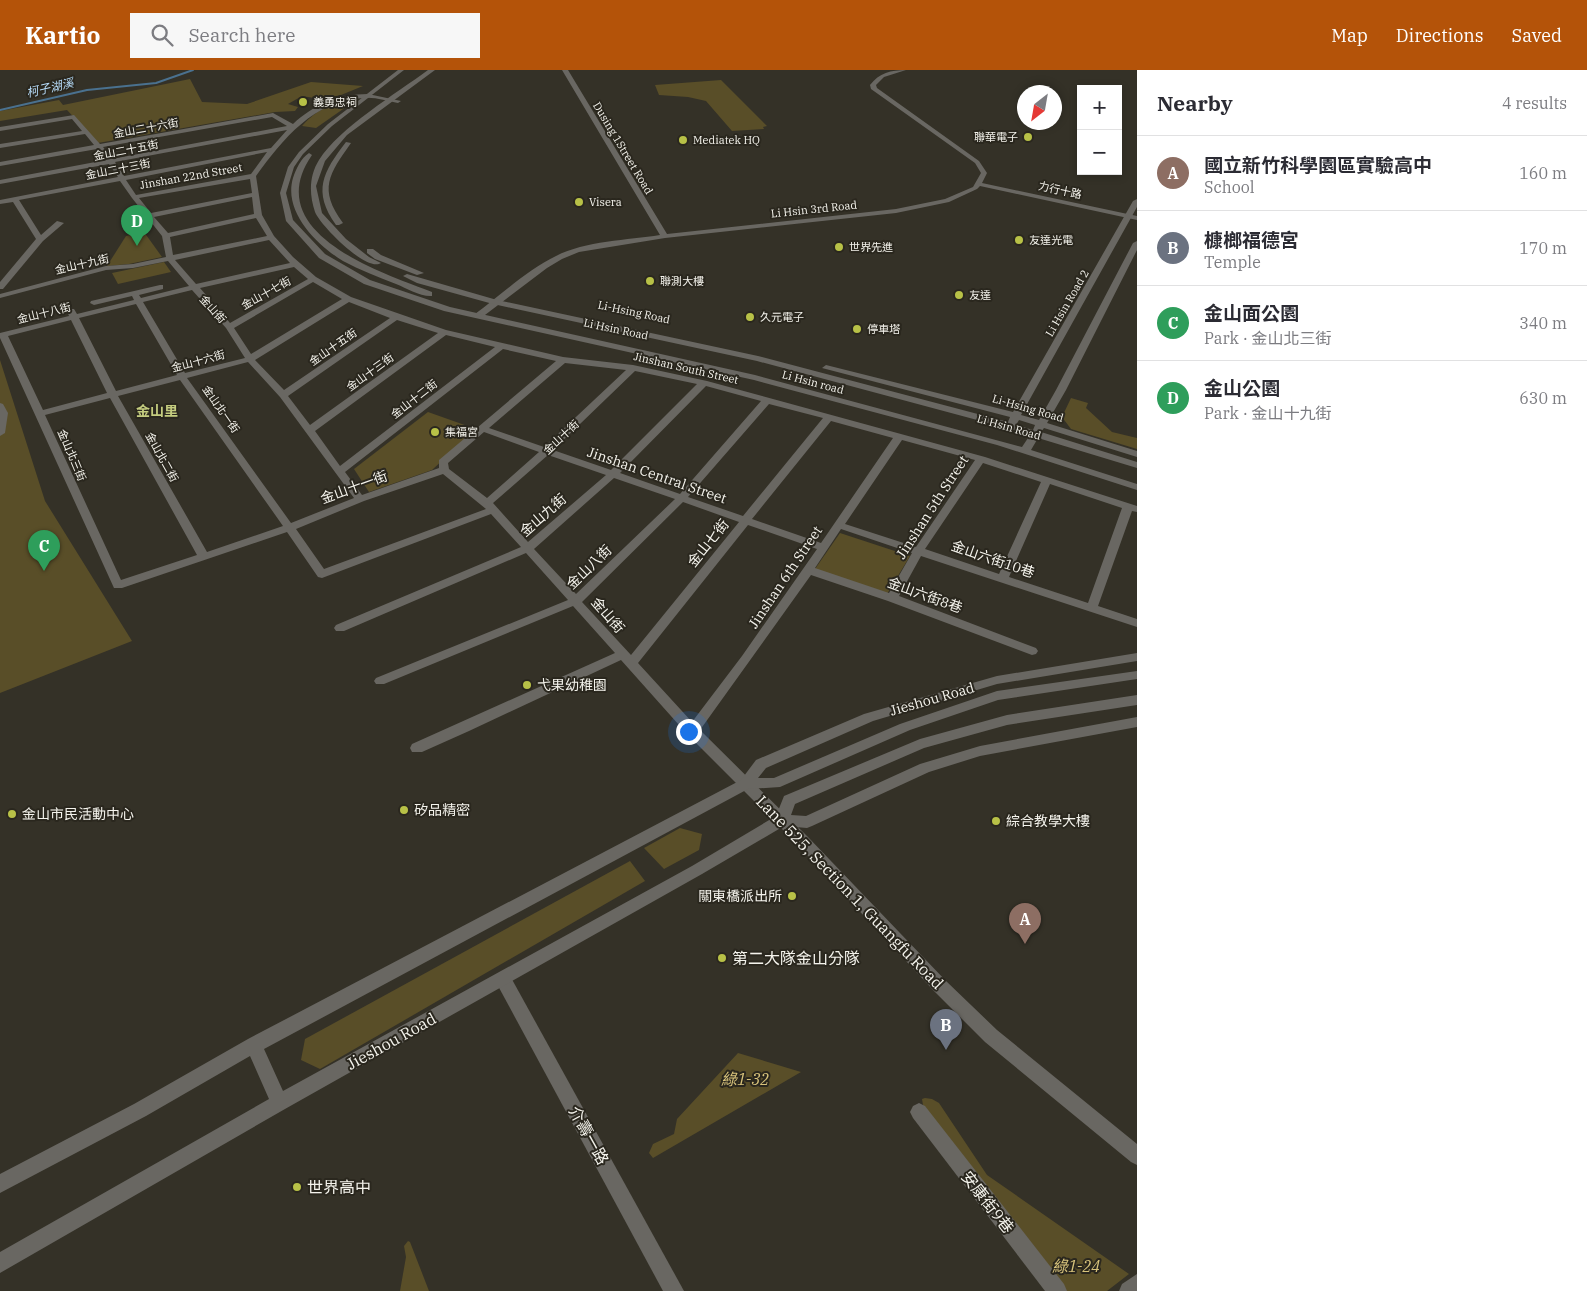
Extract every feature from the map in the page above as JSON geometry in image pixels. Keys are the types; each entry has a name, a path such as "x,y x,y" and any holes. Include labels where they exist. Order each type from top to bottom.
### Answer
{"street":[{"name":"Li Hsin Road","path":"432,70 395,100 346,134 322,161 313,186 320,213 343,241 366,259 420,281 758,359 1010,426 1137,466"},
{"path":"166,236 258,216 252,173 270,151 308,114 334,102 370,97 395,100 440,70"},
{"name":"Dusing 1Street Road","path":"565,70 665,236"},
{"path":"903,70 877,79 873,85 874,90 978,162 984,173 978,184"},
{"path":"403,72 330,125 301,153 291,167 283,194 290,221 322,256 367,282 447,309 481,314"},
{"path":"370,97 306,158 302,166 296,179 294,194 307,225 346,258 481,314"},
{"path":"270,151 281,145 308,114"},
{"name":"金山二十六街","path":"0,164 273,115 293,127"},
{"path":"0,129 74,117 112,163 120,178 166,236 170,259"},
{"name":"金山二十五街","path":"0,182 112,163 293,127"},
{"path":"0,146 86,132"},
{"path":"255,135 270,151"},
{"name":"金山二十三街","path":"0,202 270,151"},
{"path":"240,157 245,164"},
{"name":"Jinshan 22nd Street","path":"134,196 252,173"},
{"name":"Li Hsin 3rd Road","path":"481,314 551,262 577,250 665,236 896,211 947,201 978,184"},
{"name":"力行十路","path":"978,184 1133,217"},
{"path":"149,216 255,194"},
{"path":"15,199 40,239"},
{"name":"Li Hsin Road 2","path":"1002,440 1107,257 1133,217 1137,201"},
{"name":"Jinshan South Street","path":"258,216 271,237 293,262 313,279 348,299 396,317 444,332 563,360 633,368 704,383 981,459 1133,507"},
{"path":"0,287 40,239 60,223"},
{"name":"金山十九街","path":"0,296 106,268 133,266 271,237"},
{"path":"1028,448 1042,425 1137,244"},
{"name":"金山街","path":"170,259 229,327 250,359 283,395 360,499"},
{"name":"金山十八街","path":"3,335 71,313 293,262"},
{"name":"金山十七街","path":"229,327 313,279"},
{"name":"金山北一街","path":"136,297 184,378 322,574"},
{"name":"金山十六街","path":"41,414 184,378 250,359 348,299"},
{"name":"Li-Hsing Road","path":"499,299 764,352 1016,416 1137,454"},
{"name":"金山北二街","path":"71,313 113,395 203,555"},
{"name":"Li Hsin road","path":"481,314 755,378 1002,440 1137,487"},
{"name":"金山十五街","path":"283,395 396,317"},
{"name":"金山十三街","path":"310,430 444,332"},
{"name":"金山北三街","path":"3,335 41,414 74,492 118,585"},
{"name":"金山十二街","path":"340,471 501,346"},
{"path":"444,470 443,462 563,360"},
{"name":"金山十街","path":"322,574 490,506 633,368"},
{"name":"金山九街","path":"340,628 527,549 612,475 704,383"},
{"name":"金山八街","path":"380,681 576,601 682,498 767,400"},
{"path":"0,406 3,413 0,433"},
{"name":"金山七街","path":"417,748 626,659 746,520 828,418"},
{"name":"Jinshan Central Street","path":"483,429 822,547"},
{"name":"Jinshan 6th Street","path":"692,731 736,674 899,437"},
{"name":"Li Hsin Road","path":"1028,448 1137,478"},
{"name":"Jinshan 5th Street","path":"892,598 919,550 981,459"},
{"name":"金山街","path":"444,470 490,506 692,731 746,784"},
{"name":"金山十一街","path":"118,585 288,528 360,499 444,470"},
{"path":"1002,578 1047,480"},
{"path":"1092,608 1133,507"},
{"name":"金山六街10巷","path":"839,524 1137,623"},
{"name":"金山六街8巷","path":"808,570 892,598 1032,650"},
{"name":"Jieshou Road","path":"0,1184 140,1110 254,1045 746,784 761,764 869,717 997,680 1137,658"},
{"name":"Jieshou Road","path":"746,784 776,783 905,727 997,696 1137,675"},
{"path":"1137,700 1007,720 920,744 789,800 782,820 807,822 925,768 980,751 1137,722"},
{"name":"Lane 525, Section 1, Guangfu Road","path":"746,784 940,986 991,1036 1137,1156"},
{"name":"Jieshou Road","path":"0,1263 279,1103 782,820"},
{"name":"介壽一路","path":"503,978 674,1291"},
{"path":"254,1045 279,1103"},
{"name":"安康街9巷","path":"918,1112 1057,1291"},
{"path":"1128,1291 1137,1284"}],"green space":[{"path":"190,79 202,102 247,104 311,82 363,86 341,95 320,99 302,96 288,104 298,107 295,111 275,112 98,143 67,110 0,121 0,111 59,100 63,105"},
{"path":"721,80 767,126 763,127 764,129 732,131 706,101 688,97 659,95 655,85"},
{"path":"356,100 316,128 302,126 326,107"},
{"path":"144,232 162,257 129,264 107,266 126,236"},
{"path":"164,262 171,272 118,284 112,273"},
{"path":"0,360 45,501 132,641 0,693"},
{"path":"1071,398 1088,403 1086,408 1112,432 1137,438 1137,449 1071,429 1062,417"},
{"path":"428,412 476,429 432,470 369,492 354,469"},
{"path":"840,533 910,556 887,594 815,569"},
{"path":"680,828 702,834 699,850 664,869 644,848"},
{"path":"630,861 645,881 320,1069 301,1060 305,1039"},
{"name":"綠1-32","path":"738,1053 801,1072 653,1158 649,1153 653,1144 674,1134 677,1119"},
{"name":"綠1-24","path":"925,1098 939,1103 987,1175 1129,1274 1107,1291 1065,1291 923,1105 922,1099"},
{"path":"408,1241 429,1291 400,1291 406,1257 404,1246"}],"waterway":[{"name":"柯子湖溪","path":"0,110 87,90 156,83 193,70"}],"place":[{"name":"義勇忠祠","path":"303,102"},
{"name":"聯華電子","path":"1028,137"},
{"name":"Mediatek HQ","path":"683,140"},
{"name":"Visera","path":"579,202"},
{"name":"友達光電","path":"1019,240"},
{"name":"金山公園","path":"137,246"},
{"name":"世界先進","path":"839,247"},
{"name":"聯測大樓","path":"650,281"},
{"name":"友達","path":"959,295"},
{"name":"久元電子","path":"750,317"},
{"name":"停車塔","path":"857,329"},
{"name":"集福宮","path":"435,432"},
{"name":"金山面公園","path":"44,571"},
{"name":"弋果幼稚園","path":"527,685"},
{"name":"矽品精密","path":"404,810"},
{"name":"金山市民活動中心","path":"12,814"},
{"name":"綜合教學大樓","path":"996,821"},
{"name":"關東橋派出所","path":"792,896"},
{"name":"國立新竹科學園區實驗高中","path":"1025,944"},
{"name":"第二大隊金山分隊","path":"722,958"},
{"name":"槺榔福德宮","path":"946,1050"},
{"name":"世界高中","path":"297,1187"}],"district":[{"name":"金山里","path":"157,411"}]}
